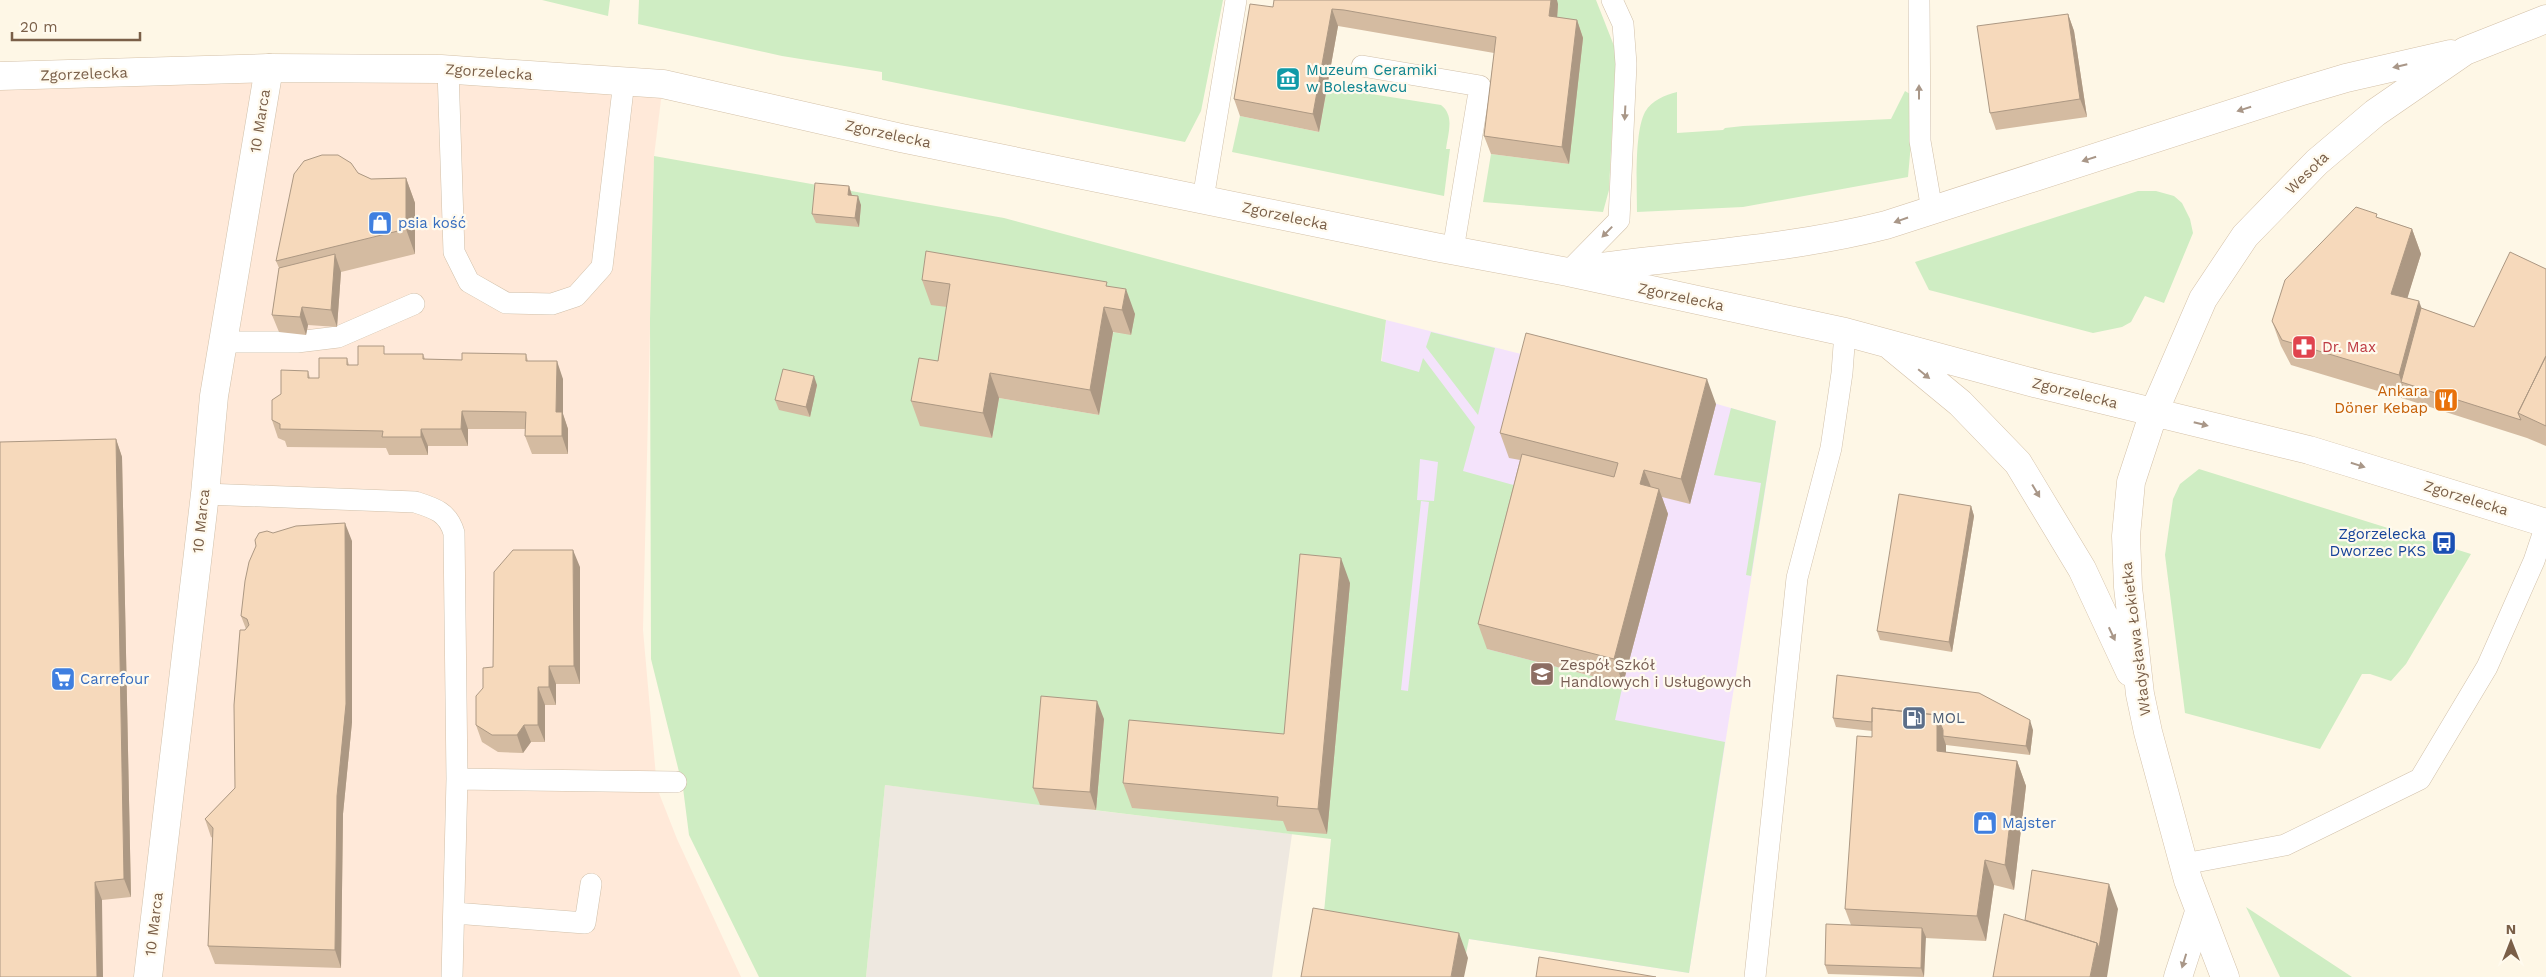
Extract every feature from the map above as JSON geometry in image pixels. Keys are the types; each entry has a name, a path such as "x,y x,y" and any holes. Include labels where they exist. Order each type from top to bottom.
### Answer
{"street":[{"name":"Wesoła","path":"2154,412 2203,299 2246,236 2316,162 2375,113 2465,51 2546,19"},
{"path":"1568,272 1669,257 1757,250 1850,235 2299,92 2346,78 2465,51"},
{"name":"Zgorzelecka","path":"0,76 269,68 448,70 663,84 901,138 1568,272 1845,332 2038,384 2309,450 2546,524"},
{"name":"10 Marca","path":"148,977 205,494 214,396 269,68"},
{"path":"1887,342 1960,403 2018,463 2082,569 2140,694"},
{"name":"Władysława Łokietka","path":"2154,412 2131,482 2126,536 2128,587 2140,694 2148,732 2184,864 2199,912 2226,977"},
{"path":"2178,977 2199,912"}],"lane":[{"path":"1204,199 1236,0"},
{"path":"1568,272 1619,220 1626,64 1623,24 1612,0"},
{"path":"1919,0 1920,141 1932,210"},
{"path":"1362,66 1480,86 1453,250"},
{"path":"448,70 454,252 468,282 506,303 552,304 576,296 602,267 624,81"},
{"path":"224,342 297,342 338,336 414,304"},
{"path":"1754,977 1797,578 1831,448 1842,373 1845,332"},
{"path":"205,494 415,502 443,513 451,522 454,533 457,779 452,977"},
{"path":"2184,864 2285,845 2420,778 2487,667 2534,561 2546,524"},
{"path":"457,779 676,782"},
{"path":"454,913 584,923 591,884"}],"shaded area":[{"path":"0,76 663,84 654,156 643,630 657,788 677,839 741,977 0,977"},
{"name":"Zespół Szkół Handlowych i Usługowych","path":"1386,320 1703,400 1776,421 1689,973 1469,939 1322,933"},
{"path":"885,785 1292,834 1272,977 866,977"}],"green space":[{"path":"542,0 610,0 608,16"},
{"path":"639,0 1223,0 1201,111 1185,142 882,80 882,72 782,56 638,24"},
{"path":"1527,0 1596,0 1616,51 1609,190 1603,212 1483,202 1491,154 1569,164"},
{"path":"1327,87 1441,105 1448,114 1450,125 1446,149 1450,149 1444,196 1232,152 1240,116 1319,132"},
{"path":"1905,91 1910,94 1911,143 1908,177 1743,207 1637,212 1637,160 1641,121 1648,108 1663,96 1677,92 1677,133 1723,130 1725,128 1743,126 1891,119"},
{"path":"654,156 1004,218 1386,320 1381,361 1419,372 1423,358 1475,427 1463,471 1528,489 1487,649 1623,684 1615,720 1725,742 1689,973 1469,939 1465,958 1322,933 1331,839 1094,810 1104,719 1047,714 1040,805 885,785 866,977 759,977 689,835 683,788 651,659 650,319","holes":["960,309 1113,332 1099,415 999,398 992,438 947,386","1420,459 1438,462 1434,501 1417,500","1421,501 1429,502 1408,691 1401,690"]},
{"path":"2138,191 2156,191 2174,196 2182,203 2190,219 2193,233 2164,303 2145,296 2131,322 2122,327 2093,333 1929,290 1915,262"},
{"path":"1431,332 1495,348 1478,415 1426,347"},
{"path":"1731,408 1776,421 1751,576 1746,575 1761,483 1714,475"},
{"path":"2199,469 2471,554 2406,664 2391,681 2370,674 2362,674 2320,749 2185,713 2165,555 2173,499 2180,484"},
{"path":"2246,907 2352,977 2280,977"}],"building":[{"name":"Muzeum Ceramiki w Bolesławcu","path":"1274,0 1551,0 1549,16 1577,20 1562,147 1484,136 1496,37 1344,10 1332,9 1313,114 1234,99 1250,4 1273,7"},
{"path":"2068,14 2080,99 1990,113 1977,26"},
{"path":"322,155 338,155 351,163 358,173 371,179 406,178 406,229 276,261 294,174 304,161"},
{"path":"815,183 849,186 848,195 858,196 855,218 812,214"},
{"path":"2356,207 2377,214 2376,217 2412,229 2391,294 2419,301 2399,375 2282,340 2272,321 2285,280"},
{"path":"926,251 1107,282 1106,286 1126,289 1122,310 1104,307 1090,390 990,373 983,413 911,401 919,358 938,361 950,284 922,280"},
{"path":"2510,252 2546,269 2546,356 2518,413 2521,420 2401,382 2421,308 2474,327"},
{"path":"335,254 331,310 302,307 300,317 272,315 279,268"},
{"path":"1526,333 1707,379 1681,479 1644,470 1640,484 1659,489 1614,659 1478,624 1522,454 1614,477 1618,463 1500,433"},
{"path":"358,346 384,346 384,354 423,354 423,359 462,360 462,353 526,354 526,361 557,361 556,412 562,412 562,436 525,436 526,412 462,411 461,429 421,429 421,437 382,437 383,431 280,429 280,424 272,420 272,400 281,394 281,370 308,371 308,378 319,378 319,358 347,358 347,365 358,365"},
{"path":"2546,356 2546,426 2518,413"},
{"path":"783,369 814,376 806,407 775,400"},
{"name":"Carrefour","path":"116,439 124,879 95,882 97,977 0,977 0,442"},
{"path":"1899,494 1971,506 1949,642 1877,631"},
{"path":"345,523 346,704 337,796 335,950 208,946 213,828 205,819 235,788 234,705 240,630 245,630 249,625 247,619 241,616 245,581 249,562 256,546 255,540 259,533 267,531 273,533 296,526"},
{"path":"513,550 573,550 574,666 549,666 549,687 538,687 538,725 524,725 517,735 492,735 476,725 476,696 483,688 483,668 493,667 494,572"},
{"path":"1300,554 1341,558 1318,809 1277,806 1278,797 1123,783 1129,720 1284,734"},
{"path":"1837,675 1979,693 2030,720 2026,746 1943,736 1943,730 1937,715 1872,708 1872,722 1833,718"},
{"path":"1041,696 1097,701 1090,792 1033,788"},
{"path":"1872,708 1937,715 1937,751 2017,761 2005,865 1985,860 1977,916 1845,909 1857,736 1872,737"},
{"path":"2032,870 2109,884 2099,948 2097,943 2025,920"},
{"path":"1313,908 1459,933 1451,977 1301,977"},
{"path":"2004,914 2097,943 2090,977 1993,977"},
{"path":"1826,924 1922,928 1921,968 1825,965"},
{"path":"1539,957 1656,977 1536,977"}],"place":[{"name":"Muzeum Ceramiki w Bolesławcu","path":"1288,79"},
{"name":"psia kość","path":"380,223"},
{"name":"Dr. Max","path":"2304,347"},
{"name":"Ankara Döner Kebap","path":"2446,400"},
{"name":"Zgorzelecka Dworzec PKS","path":"2444,543"},
{"name":"Zespół Szkół Handlowych i Usługowych","path":"1542,674"},
{"name":"Carrefour","path":"63,679"},
{"name":"MOL","path":"1914,718"},
{"name":"Majster","path":"1985,823"}]}
